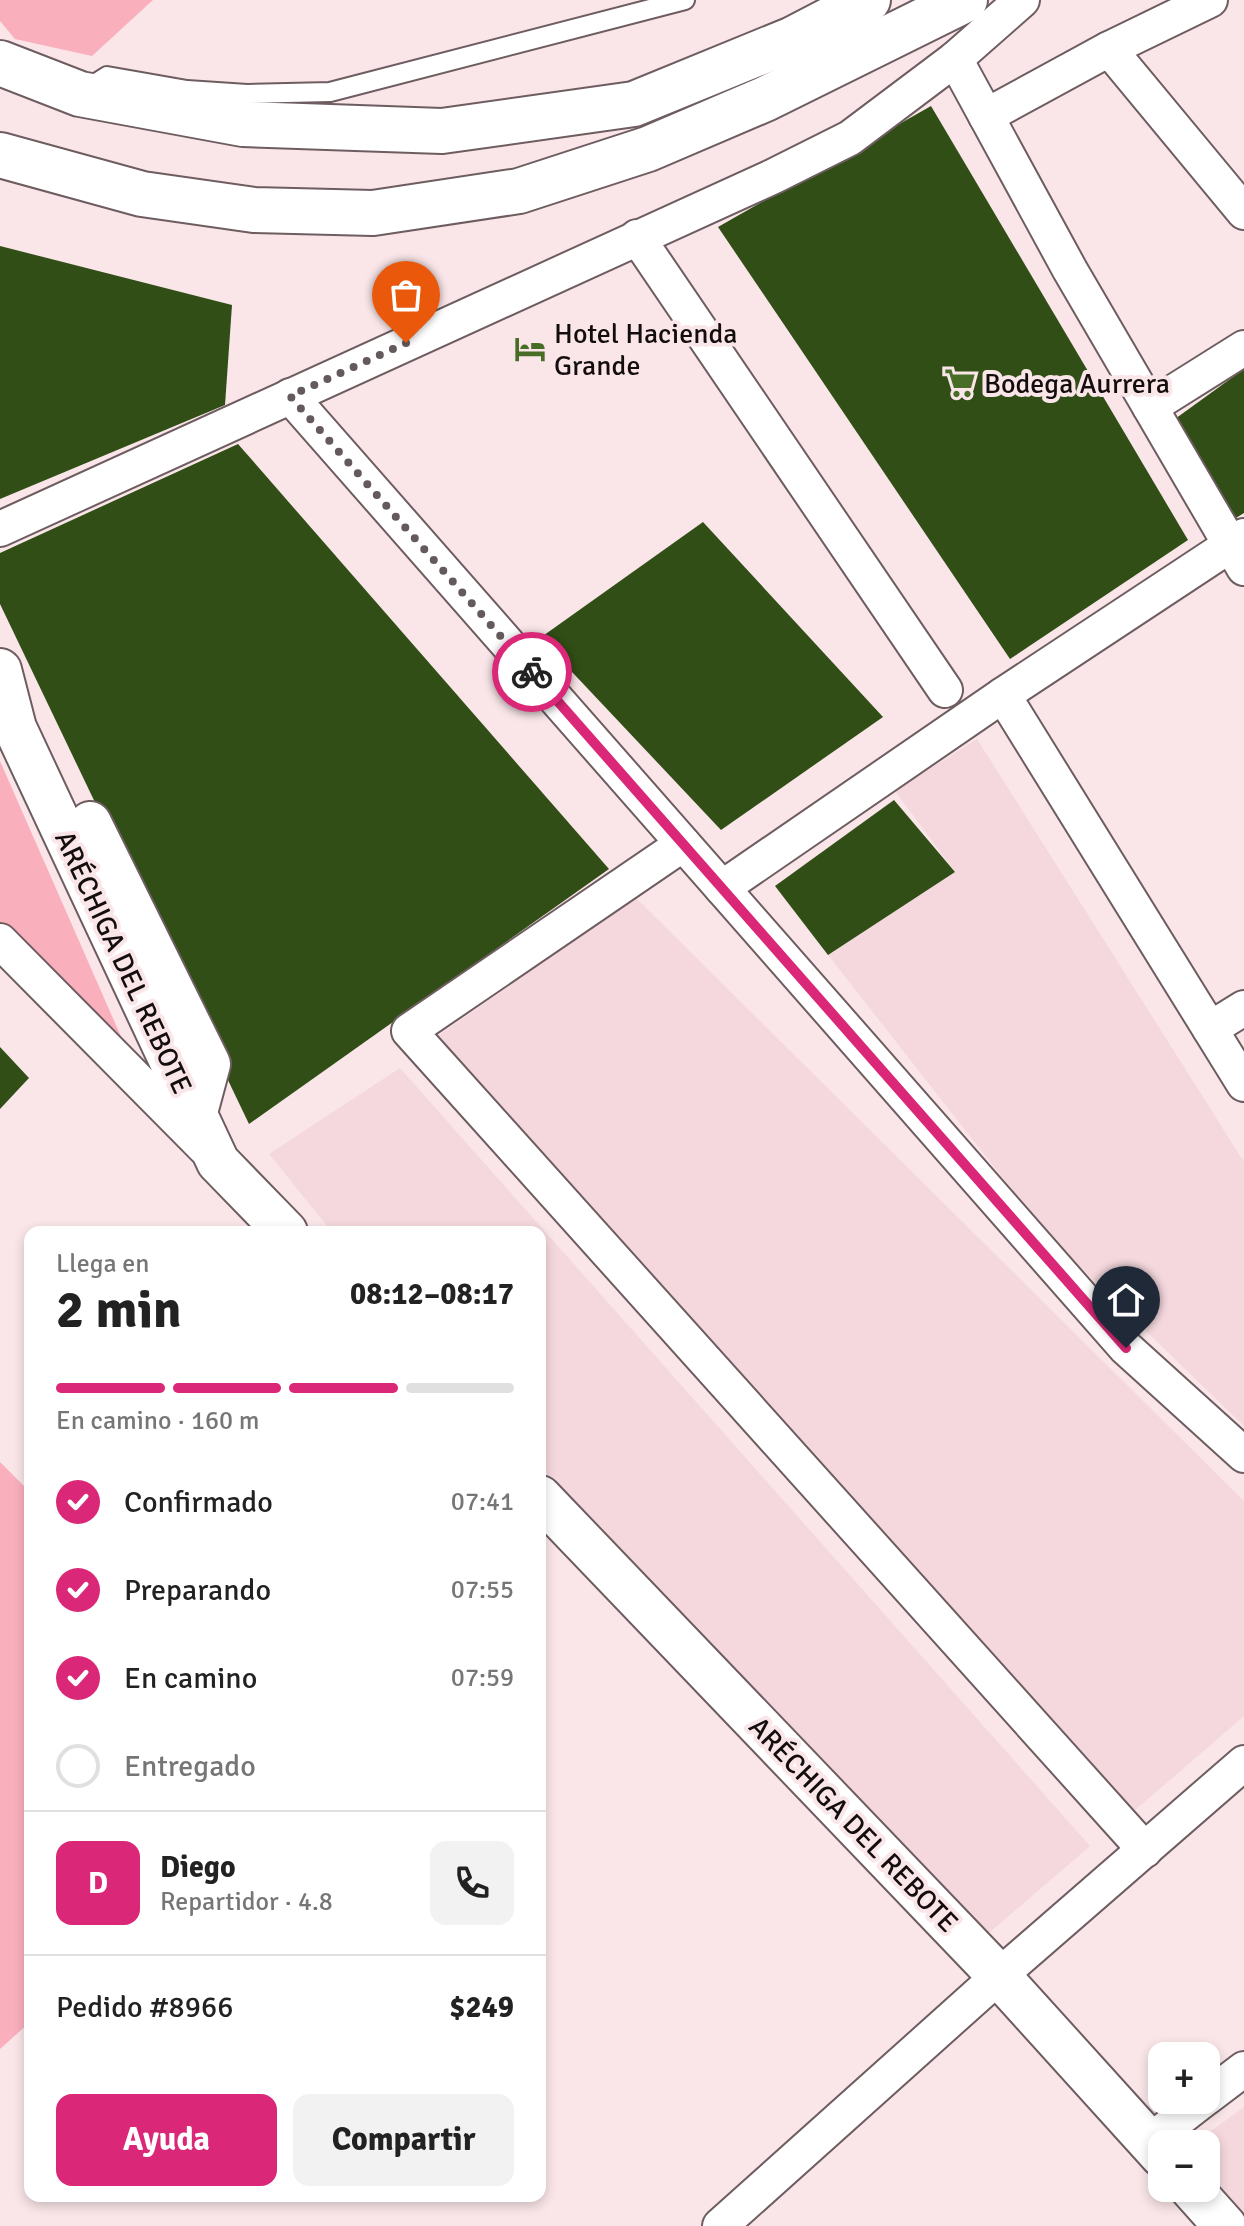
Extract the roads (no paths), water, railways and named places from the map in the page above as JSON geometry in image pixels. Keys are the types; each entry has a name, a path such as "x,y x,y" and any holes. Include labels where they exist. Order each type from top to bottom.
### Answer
{"main road":[{"path":"0,63 80,94 243,124 442,131 634,104 793,39 868,0"},
{"path":"0,155 142,194 254,210 373,213 519,191 663,143 765,99 965,0"}],"street":[{"path":"0,529 774,176 850,138 955,59 1022,0"},
{"path":"986,116 1109,49 1210,0"},
{"path":"1109,49 1244,212"},
{"path":"722,888 1003,695 1239,550 1070,270 955,59"},
{"path":"637,237 945,690"},
{"path":"1150,407 1244,348"},
{"path":"290,396 1126,1348 1244,1455"},
{"path":"0,670 18,730"},
{"path":"1003,695 1244,1084"},
{"name":"ARÉCHIGA DEL REBOTE","path":"18,730 209,1064 195,1116 218,1162 280,1226"},
{"path":"683,844 409,1031 1145,1850"},
{"path":"0,941 218,1162"},
{"path":"1210,1029 1244,1008"},
{"name":"ARÉCHIGA DEL REBOTE","path":"546,1503 999,1976 1148,2141"},
{"path":"720,2226 999,1976 1244,1763"},
{"path":"1220,2087 1244,2069"},
{"path":"1174,2130 1190,2114"},
{"path":"1204,2202 1225,2226"}],"lane":[{"path":"80,94 107,76 187,90 247,94 330,92 685,0"}],"place":[{"name":"Hotel Hacienda Grande","path":"530,349"},
{"name":"Bodega Aurrera","path":"960,383"}]}
